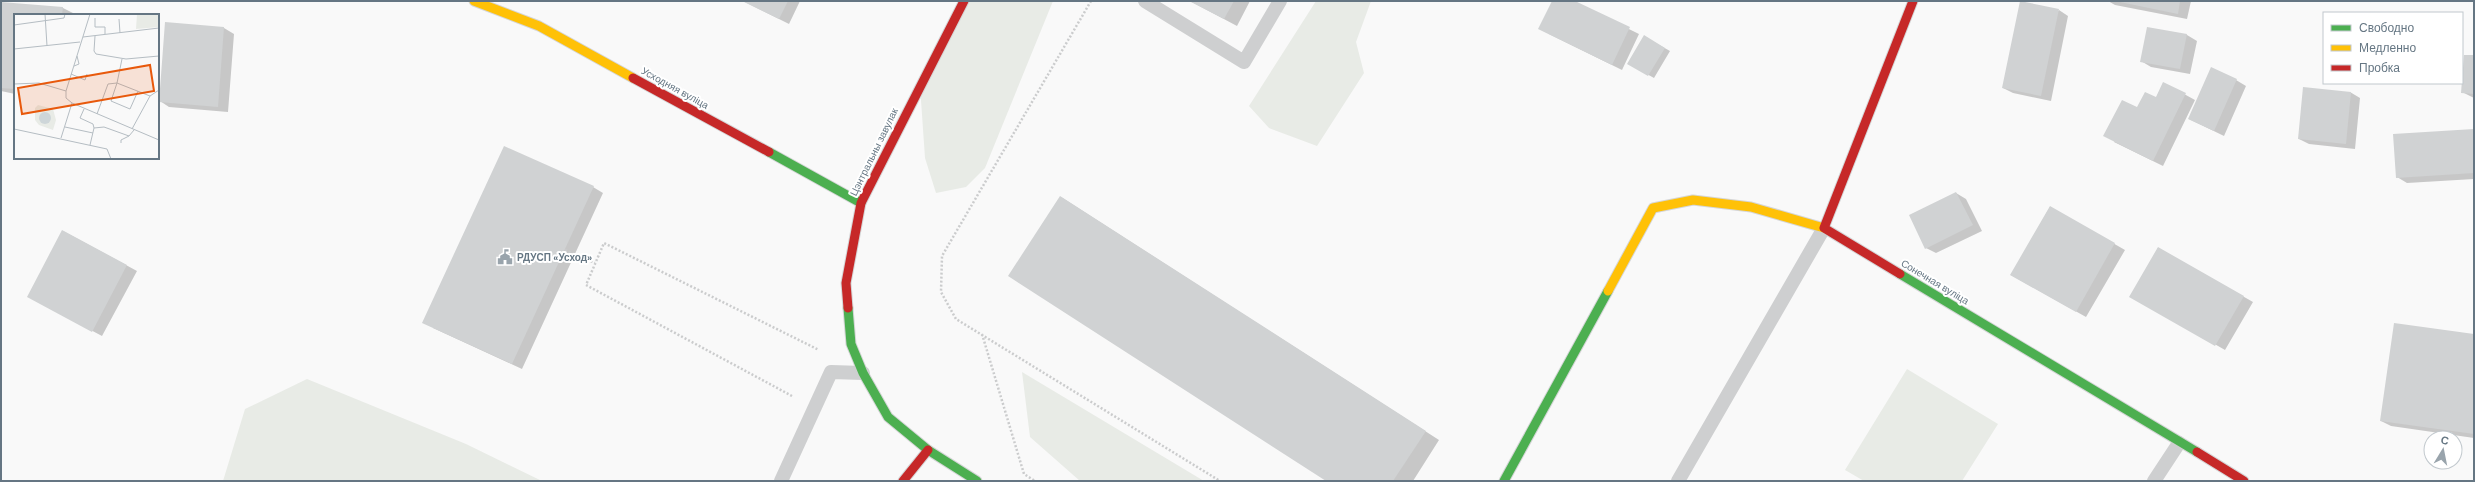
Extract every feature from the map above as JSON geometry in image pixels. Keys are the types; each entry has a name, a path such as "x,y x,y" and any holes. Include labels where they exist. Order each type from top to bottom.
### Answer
{"street":[{"name":"Усходняя вуліца","path":"474,1 539,26 861,203"},
{"name":"Цэнтральны завулак","path":"964,1 861,203 846,283 851,344 863,373 888,417 928,450 977,481"},
{"path":"1824,228 1913,1"},
{"name":"Сонечная вуліца","path":"1504,481 1653,208 1693,200 1751,207 1824,228 2244,481"},
{"path":"903,481 928,450"}],"lane":[{"path":"1145,1 1244,62 1280,1"},
{"path":"1678,481 1824,228"},
{"path":"781,481 831,372 863,373"},
{"path":"2154,481 2179,443"}],"path":[{"path":"1091,1 942,256 941,292 956,319 1220,481"},
{"path":"814,408 586,286 604,243 818,348 831,372"},
{"path":"565,250 595,263"},
{"path":"982,334 1024,474 1035,481"}],"shaded area":[{"path":"964,1 1053,1 985,168 966,187 936,193 925,158 920,86"},
{"path":"1316,1 1371,1 1356,42 1364,73 1317,146 1269,128 1249,106"},
{"path":"1907,369 1998,424 1962,481 1864,481 1845,470"},
{"path":"1022,372 1204,481 1080,481 1030,437"},
{"path":"307,379 466,444 542,481 223,481 245,409"}],"building":[{"path":"742,1 788,1 779,19"},
{"path":"1189,1 1234,1 1224,19"},
{"path":"1552,1 1575,1 1630,27 1612,65 1538,29"},
{"path":"2020,1 2059,9 2041,96 2002,88"},
{"path":"2115,1 2180,1 2178,14"},
{"path":"1,2 63,7 62,14 14,14 14,89 1,88"},
{"path":"165,22 224,27 218,107 159,102"},
{"path":"2147,27 2187,34 2180,69 2140,62"},
{"path":"1644,35 1665,48 1648,76 1627,64"},
{"path":"2464,55 2474,55 2474,94 2461,93 2462,84 2463,84"},
{"path":"2211,67 2237,79 2214,131 2188,119"},
{"path":"2163,82 2186,93 2153,161 2103,136 2122,100 2137,107 2145,92 2156,97"},
{"path":"2303,87 2351,92 2346,144 2298,139"},
{"path":"2474,129 2474,173 2396,178 2393,134"},
{"path":"504,146 594,186 512,364 422,323"},
{"path":"1956,192 1973,225 1925,249 1909,215"},
{"path":"1060,196 1426,431 1393,481 1326,481 1008,276"},
{"path":"2050,206 2115,243 2076,312 2010,275"},
{"path":"62,230 127,265 92,332 27,297"},
{"path":"2158,247 2244,296 2215,346 2129,297"},
{"path":"2394,323 2474,334 2474,434 2463,432 2463,430 2445,430 2380,421"}],"traffic: fast":[{"path":"769,152 861,203"},
{"path":"1900,274 2197,452"},
{"path":"1504,481 1608,291"},
{"path":"848,308 851,344 863,373 888,417 928,450 977,481"}],"traffic: slow":[{"path":"474,1 539,26 633,78"},
{"path":"1608,291 1653,208 1693,200 1751,207 1824,228"}],"traffic: jam":[{"path":"848,308 846,283 861,203 964,1"},
{"path":"1900,274 1824,228 1913,1"},
{"path":"633,78 769,152"},
{"path":"903,481 928,450"},
{"path":"2197,452 2244,481"}],"place":[{"name":"РДУСП «Усход»","path":"505,257"}]}
